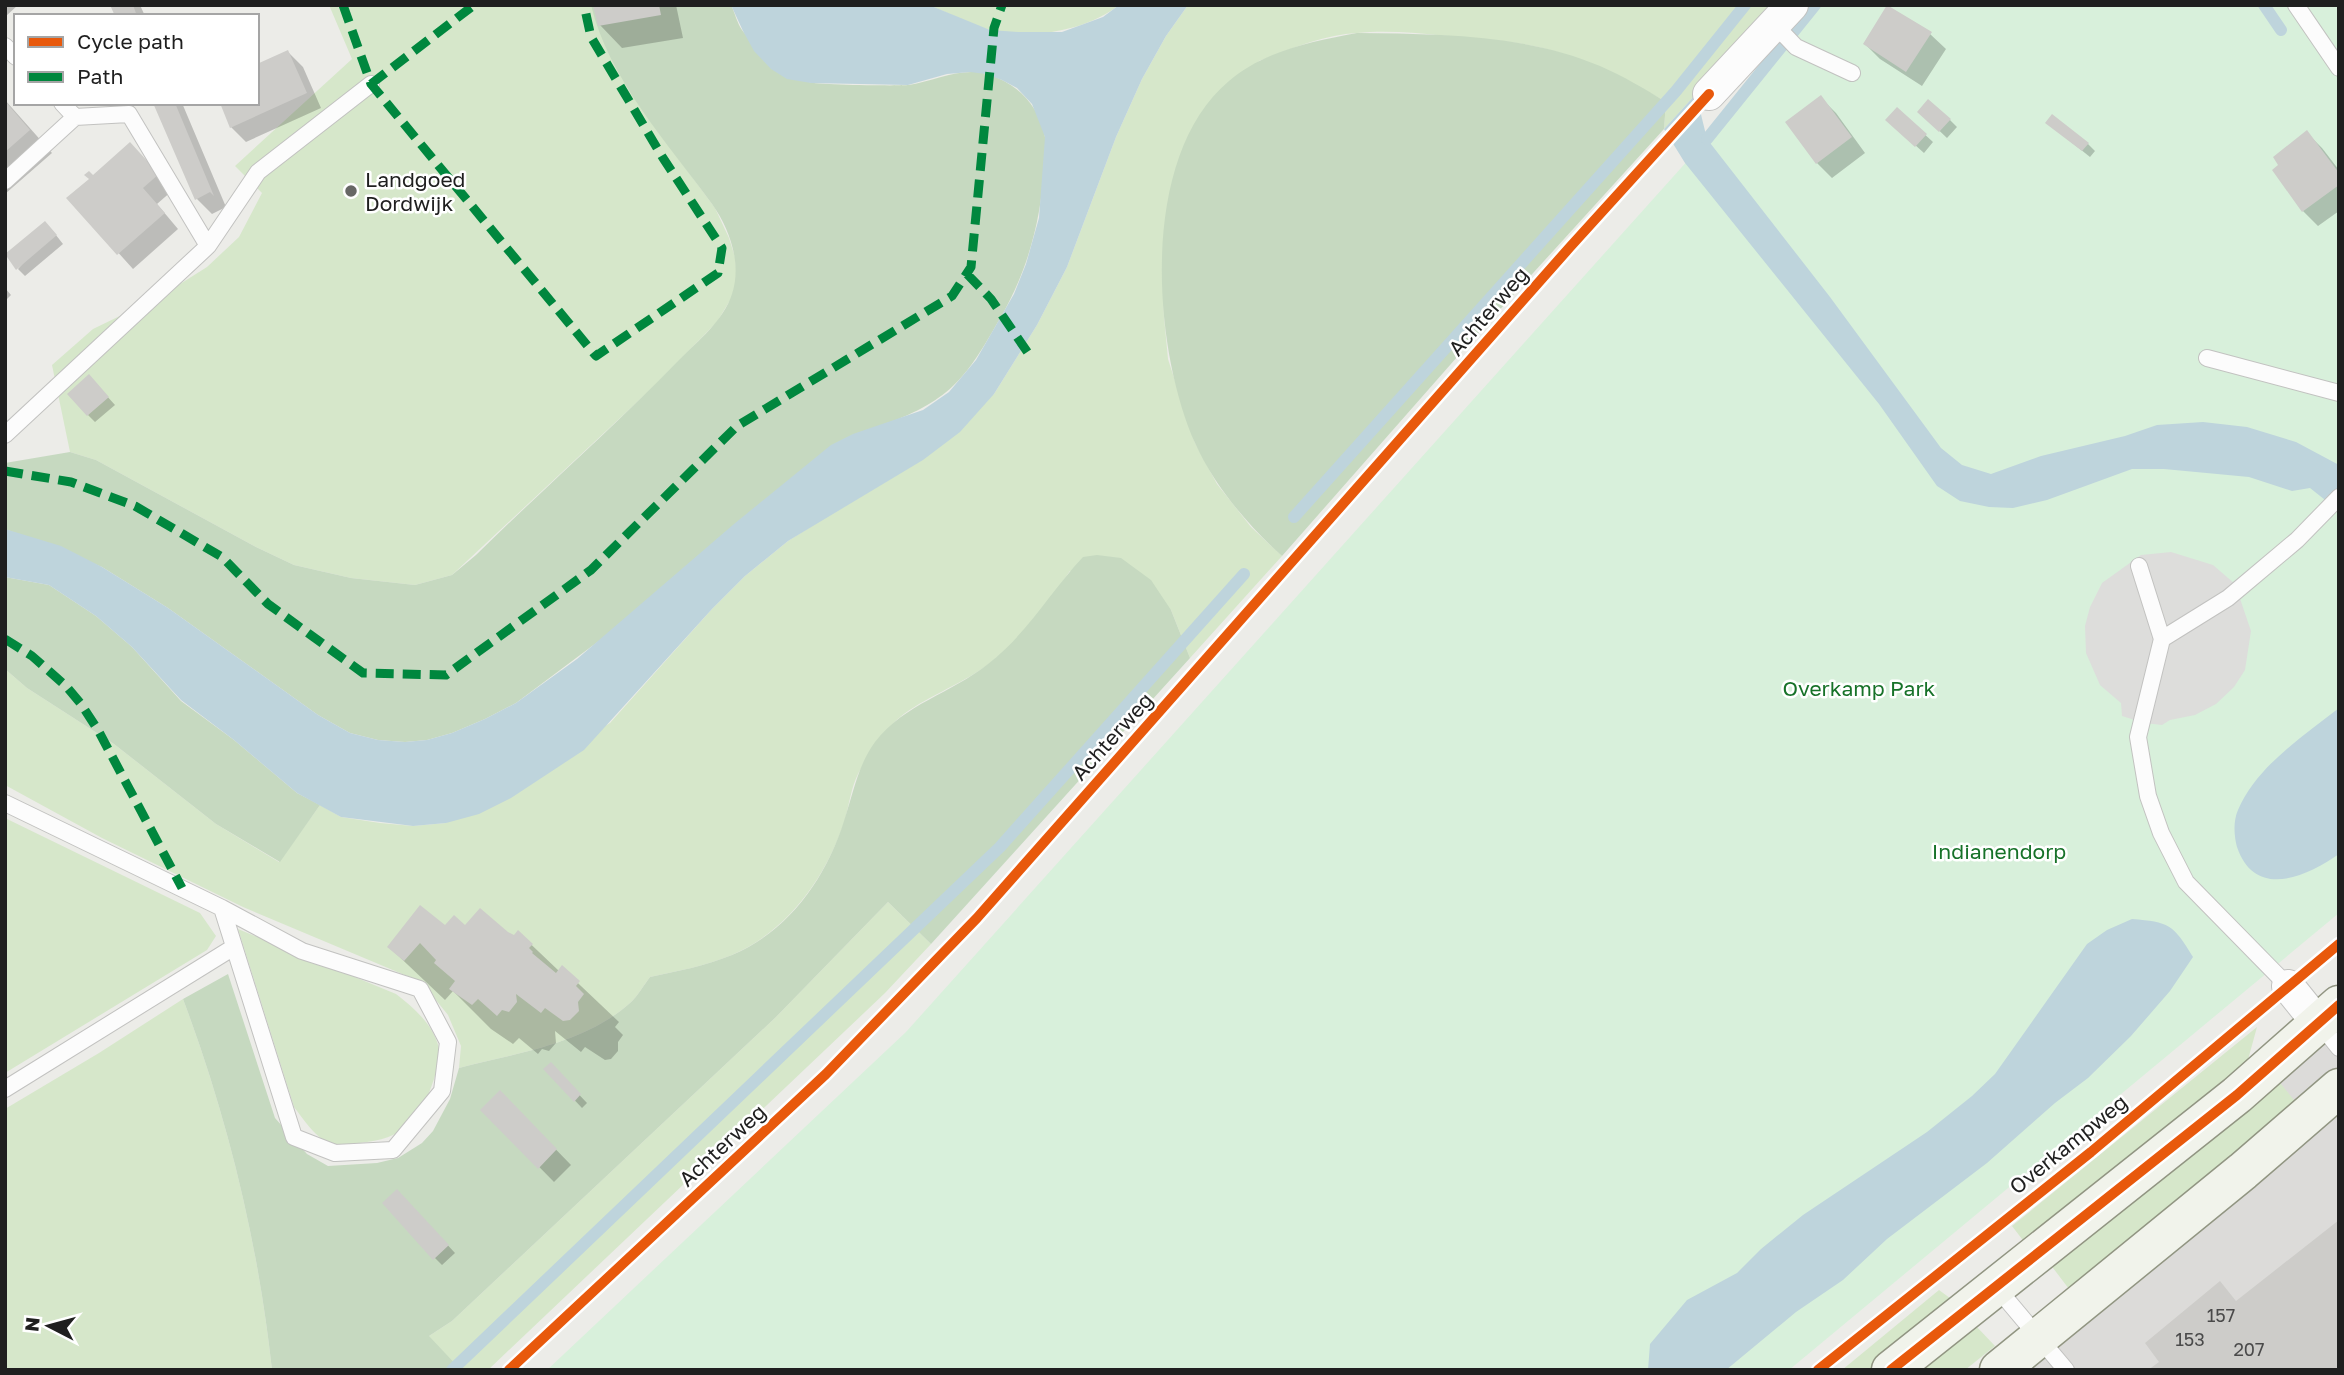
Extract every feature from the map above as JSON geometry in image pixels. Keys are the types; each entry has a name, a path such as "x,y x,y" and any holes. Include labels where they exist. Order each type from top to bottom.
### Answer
{"street":[{"path":"1709,94 1786,27"},
{"path":"1891,1370 2237,1095 2332,1025 2287,986"},
{"path":"1999,1370 2243,1171 2339,1088"}],"lane":[{"path":"2296,5 2339,68"},
{"path":"1786,27 1852,74"},
{"path":"5,435 208,246 258,172 372,84"},
{"path":"64,105 75,117"},
{"path":"5,181 75,117 129,114 208,246"},
{"path":"2207,358 2339,393"},
{"path":"2162,639 2228,598 2297,540 2339,497"},
{"path":"2139,566 2162,639 2137,737 2148,796 2161,833 2186,882 2287,986"},
{"path":"5,803 222,908 302,951 420,989 447,1042 442,1090 393,1150 335,1153 294,1137 222,908"},
{"path":"5,1089 234,947"},
{"path":"1997,1287 2066,1370"}],"shaded area":[{"path":"2171,552 2213,565 2235,584 2251,631 2245,670 2234,687 2216,704 2195,715 2170,720 2162,725 2122,716 2121,703 2100,685 2086,653 2085,626 2090,607 2102,583 2141,555"},
{"path":"2339,1020 2339,1370 1994,1370"}],"green space":[{"path":"329,5 591,5 647,116 715,208 735,257 737,277 732,297 717,322 650,390 452,575 415,585 351,578 294,565 96,460 70,452 52,365 93,329 161,296 207,267 239,237 262,193 235,166 352,59"},
{"path":"591,5 731,5 746,34 809,82 909,85 957,73 977,72 1008,83 1025,97 1038,115 1046,141 1042,187 1032,244 1002,315 970,367 946,392 913,413 891,422 516,703 452,733 427,740 378,740 350,733 318,715 168,608 102,567 5,529 5,463 70,452 96,460 294,565 351,578 415,585 452,575 476,555 710,330 728,304 735,283 735,259 724,224 626,85 611,59"},
{"path":"929,5 1119,5 1106,14 1074,27 1023,34 990,30"},
{"path":"1188,5 1777,5 1664,129 1666,102 1598,66 1569,55 1528,45 1488,39 1368,32 1319,40 1259,61 1162,266 1164,317 1168,359 1195,443 1217,484 1251,527 1282,556 1190,658 1171,610 1070,571 1032,622 999,656 976,673 909,711 889,728 858,774 845,820 827,862 803,900 788,916 771,931 732,955 650,977 633,1000 612,1017 571,1038 459,1068 461,1046 448,1015 431,994 407,976 243,907 102,838 5,785 5,669 27,688 114,744 216,824 279,862 320,805 341,817 380,823 413,826 446,823 610,723 745,576 788,541 828,516 994,394 1037,325 1067,267 1116,137 1142,79 1166,36"},
{"name":"Overkamp Park","path":"1812,5 2339,5 2339,913 1789,1370 547,1370 906,1032 1707,139"},
{"path":"1357,33 1480,38 1542,47 1571,55 1617,74 1666,102 1664,129 1465,348 1282,556 1244,518 1212,475 1195,443 1180,403 1163,306 1162,254 1167,203 1180,156 1200,114 1229,81 1273,55 1306,44"},
{"path":"1097,555 1121,558 1151,580 1171,610 1190,658 931,944 888,902 776,1017 452,1321 429,1336 461,1370 272,1370 259,1275 239,1182 214,1090 183,999 228,974 275,1118 307,1154 328,1166 377,1163 398,1158 422,1143 433,1131 450,1099 459,1068 571,1038 612,1017 633,1000 650,977 722,959 752,945 771,932 803,900 827,863 860,770 875,742 914,708 988,664 1015,640 1083,557"},
{"path":"5,577 49,585 96,616 132,647 181,701 234,740 297,793 320,805 280,862 216,824 114,744 27,688 5,669"},
{"path":"5,818 200,913 216,936 207,950 5,1073"},
{"path":"888,902 931,944 885,993 488,1370 461,1370 431,1341 429,1336 452,1321 776,1017"},
{"path":"238,929 396,994 422,1017 436,1039 439,1060 429,1094 416,1117 408,1125 399,1132 375,1141 342,1145 326,1142 311,1128 294,1107"},
{"path":"183,999 214,1090 239,1182 259,1275 272,1370 5,1370 5,1109"},
{"path":"2257,1027 2246,1067 2025,1243 2012,1226"},
{"path":"2278,1080 2297,1104 2069,1289 2050,1264"},
{"path":"1939,1290 1954,1301 1868,1370 1842,1370"},
{"path":"1976,1326 1995,1346 1965,1370 1922,1370"}],"water":[{"path":"731,5 929,5 990,30 1062,32 1103,17 1119,5 1188,5 1166,36 1142,79 1116,137 1067,267 1037,325 994,394 960,432 923,460 788,541 745,576 584,750 511,798 479,814 446,823 413,826 341,817 297,793 181,700 132,647 96,616 49,585 5,577 5,529 61,546 102,567 168,608 318,715 350,733 378,740 427,740 452,733 516,703 577,659 831,445 853,434 923,410 949,392 976,360 1014,294 1026,264 1039,218 1045,137 1032,104 1017,88 1002,80 970,72 947,74 908,85 811,83 787,79 771,69 754,51"},
{"path":"1696,94 1707,139 1830,297 1941,448 1962,465 1991,474 2041,456 2125,436 2157,425 2203,422 2247,427 2296,442 2339,465 2339,511 2310,488 2292,491 2249,477 2164,469 2132,469 2047,500 2013,508 1989,507 1960,501 1937,486 1879,404 1685,163 1664,129"},
{"path":"2339,708 2339,854 2297,876 2268,879 2256,874 2245,863 2235,838 2235,819 2246,794 2282,753"},
{"path":"2132,919 2169,927 2175,931 2193,957 2170,991 2131,1036 2088,1078 2055,1103 1987,1163 1887,1239 1843,1280 1796,1312 1726,1370 1648,1370 1650,1344 1687,1300 1737,1273 1761,1249 1803,1215 1927,1132 1972,1096 1995,1074 2087,944 2107,930"}],"building":[{"path":"110,5 133,5 136,14 114,14"},
{"path":"593,5 659,5 661,15 598,26"},
{"path":"1887,5 1932,32 1906,72 1863,44"},
{"path":"288,50 307,93 230,128 221,105 259,105 259,63"},
{"path":"1821,95 1852,137 1816,164 1785,122"},
{"path":"1928,99 1951,119 1939,132 1917,112"},
{"path":"5,101 30,130 5,152"},
{"path":"154,105 176,105 214,196 210,192 195,200"},
{"path":"1897,107 1927,134 1915,147 1885,120"},
{"path":"2052,114 2089,143 2082,151 2045,123"},
{"path":"2307,130 2339,173 2339,185 2302,212 2272,170 2278,165 2273,157"},
{"path":"130,142 159,174 143,188 165,213 117,255 66,198 89,179 84,175 89,171 93,175"},
{"path":"45,221 57,235 16,270 5,254"},
{"path":"89,374 109,397 87,416 67,394"},
{"path":"420,905 445,925 454,915 465,925 480,908 508,932 514,935 518,930 533,944 529,948 532,953 556,973 562,965 580,981 576,986 584,994 578,1002 579,1011 570,1020 563,1021 545,1008 541,1013 516,994 517,1002 509,1012 502,1010 497,1016 478,999 472,1005 449,989 455,981 434,963 436,960 420,943 404,961 387,947"},
{"path":"551,1062 581,1094 574,1102 543,1069"},
{"path":"500,1090 557,1149 538,1169 480,1110"},
{"path":"397,1189 449,1245 433,1260 382,1203"},
{"path":"2339,1220 2339,1370 2148,1370 2159,1362 2145,1343 2220,1281 2236,1301"}],"waterway":[{"path":"1294,517 1676,91 1745,5"},
{"path":"1707,139 1815,5"},
{"path":"2264,5 2281,30"},
{"path":"452,1370 1000,847 1244,574"}],"marked path":[{"path":"343,5 371,84 596,356 718,273 722,248 663,158 591,37 584,5"},
{"path":"371,84 474,5"},
{"path":"5,471 71,482 135,506 222,557 268,604 363,673 446,675 591,570 737,426 952,296 971,267 994,28 1002,5"},
{"path":"967,274 991,299 1028,353"},
{"path":"5,639 32,656 66,686 81,704 98,730 182,888"}],"cycle path":[{"name":"Achterweg","path":"509,1370 826,1074 977,918 1570,247 1709,94"},
{"name":"Overkampweg","path":"1818,1370 2091,1152 2339,944"},
{"path":"1891,1370 2237,1095 2339,1005"}],"place":[{"name":"Landgoed Dordwijk","path":"351,191"}],"park label":[{"name":"Indianendorp","path":"1999,851"}]}
